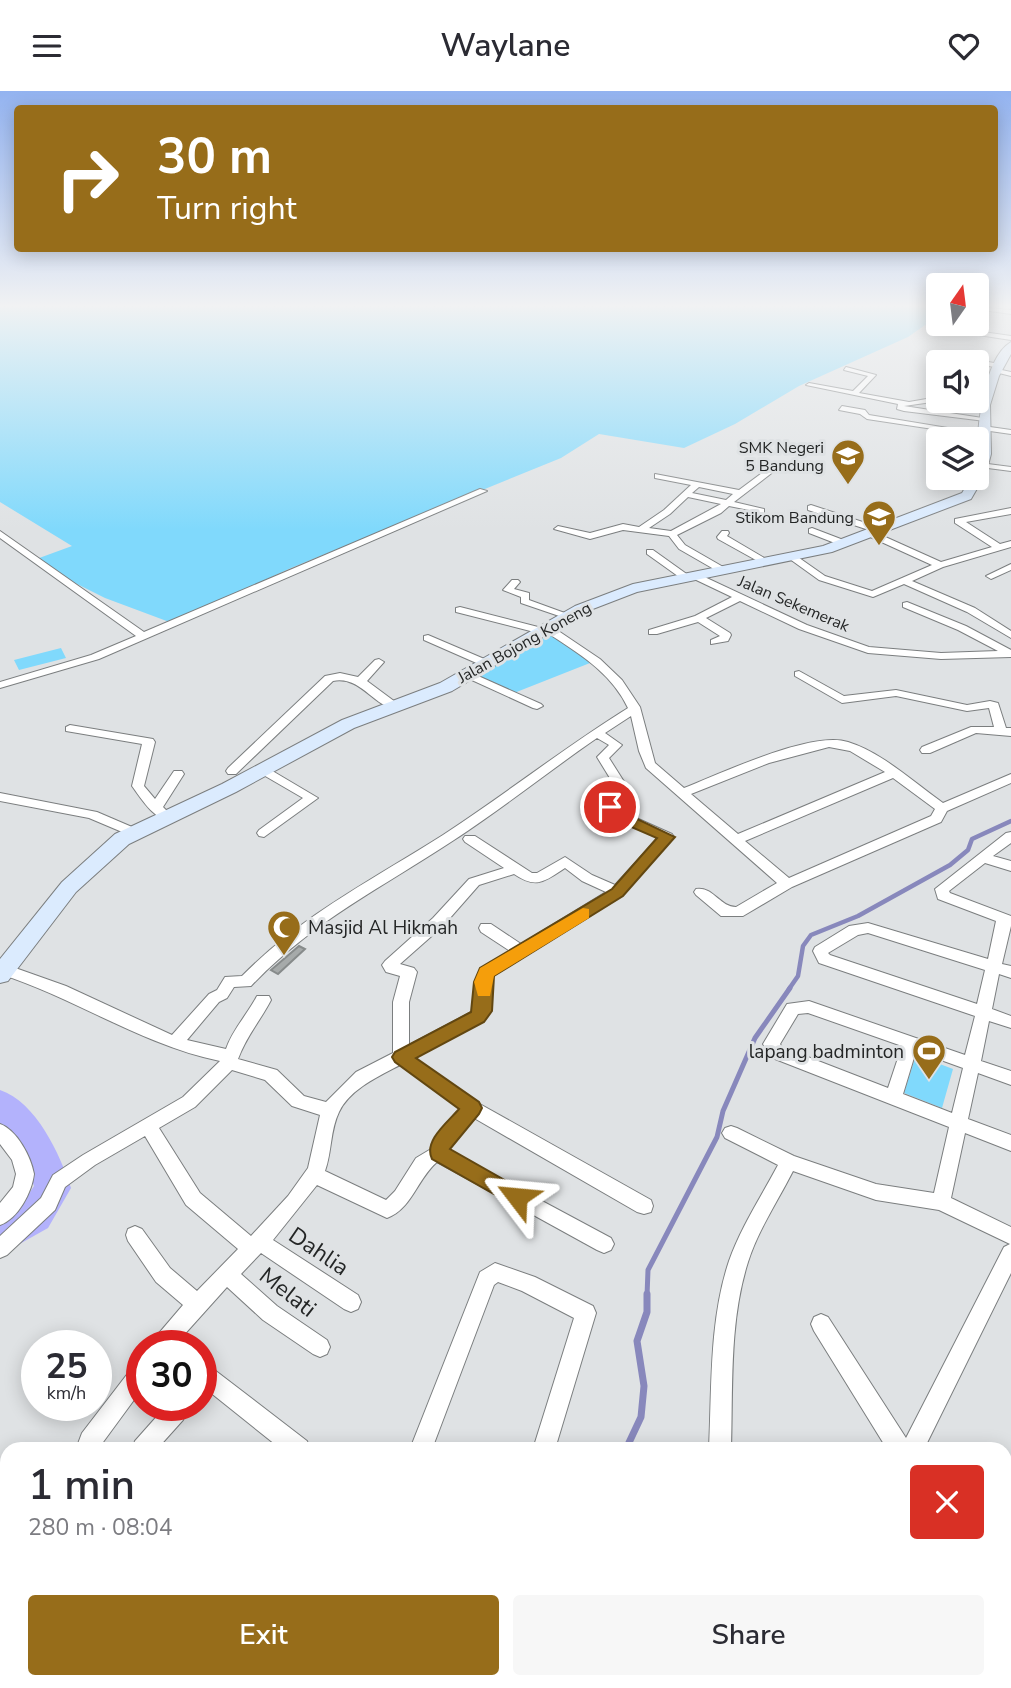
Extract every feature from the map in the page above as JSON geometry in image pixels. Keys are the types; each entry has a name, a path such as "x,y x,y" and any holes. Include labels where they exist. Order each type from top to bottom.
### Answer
{"street":[{"path":"844,392 863,382"},
{"path":"854,394 865,382"},
{"name":"Jalan Bojong Koneng","path":"989,397 997,382"},
{"path":"809,386 915,405 926,398"},
{"path":"902,403 901,408 952,416 988,427"},
{"path":"842,408 862,412 867,417 988,427"},
{"name":"Jalan Bojong Koneng","path":"986,413 988,427"},
{"path":"989,427 1011,432"},
{"path":"989,466 1011,469"},
{"path":"558,529 590,536 618,527 672,534 728,503 769,472"},
{"path":"658,476 740,493"},
{"path":"642,529 667,512 697,484"},
{"name":"Jalan Bojong Koneng","path":"2,972 76,880 108,848 161,813 264,770 348,725 421,698 568,616 622,591 792,557 843,543 967,496 970,490"},
{"path":"0,685 83,661 483,491"},
{"path":"691,495 761,511"},
{"path":"811,508 874,531 940,565"},
{"path":"1000,548 958,521 1011,512"},
{"path":"812,531 843,543"},
{"path":"725,533 721,537 766,562"},
{"path":"0,534 143,636"},
{"path":"672,534 682,547 722,570"},
{"path":"792,557 825,579 875,594 940,565 1011,544"},
{"name":"Jalan Sekemerak","path":"650,552 689,576 803,627 868,650 941,656 1010,654"},
{"path":"991,576 1007,569 1011,580"},
{"path":"515,582 508,590 526,595 524,601 568,616"},
{"path":"905,582 971,610 1011,635"},
{"path":"653,632 699,618 740,597"},
{"path":"907,605 962,628 1010,654"},
{"path":"460,610 544,630 591,658 621,684 635,709 642,747 650,765 787,884"},
{"path":"699,618 726,635 724,639 715,642"},
{"path":"428,638 485,663"},
{"path":"360,681 379,662"},
{"path":"467,674 537,706"},
{"path":"799,674 842,700 897,693 967,708 990,703 994,705 1006,732 975,729 926,751"},
{"path":"232,771 328,678 340,677 360,681 394,706"},
{"path":"176,1042 214,998 222,994 230,981 246,982 278,947 350,894 476,819 596,732 635,709"},
{"path":"70,729 149,742 138,786 161,813 178,774"},
{"path":"177,1330 255,1245 281,1221 314,1175 322,1155 330,1110 362,1077 480,1014 485,994 482,982 486,972 617,893 667,837 610,811 622,788 603,757 616,745 596,732"},
{"path":"684,792 802,749 836,743 847,746 942,808"},
{"path":"264,770 312,798 264,833"},
{"path":"736,840 891,774"},
{"path":"701,892 732,913 787,884 936,819 942,808 1011,778"},
{"path":"0,797 92,815 134,833"},
{"path":"941,1202 992,967 1008,921 943,896 942,890 986,859 1011,836"},
{"path":"470,839 529,878 540,878 565,862 587,878 617,893"},
{"path":"986,859 1011,866"},
{"path":"401,1057 401,1002 409,972 390,965 438,922 474,882 515,869"},
{"path":"486,928 519,950"},
{"path":"1011,972 868,928 854,930 820,951 824,959 1011,1022"},
{"path":"2,972 41,979 200,1053 229,1059 252,1072 273,1076 287,1087 292,1097 304,1105 330,1110"},
{"path":"0,1249 41,1212 60,1181 189,1102 229,1059 263,1000"},
{"path":"1011,1078 809,1007 793,1008 771,1044 776,1052 1011,1143"},
{"path":"893,1097 911,1043"},
{"path":"401,1057 472,1108 643,1206"},
{"path":"439,1153 439,1147 472,1108"},
{"name":"Dahlia","path":"148,1126 194,1199 255,1245 351,1302"},
{"path":"0,1131 26,1166 27,1174 16,1198 0,1217"},
{"path":"731,1133 789,1162 876,1192 941,1202 1011,1236"},
{"path":"314,1175 387,1210 395,1206 418,1169 432,1155 439,1153 604,1244"},
{"path":"720,1442 726,1315 733,1278 744,1247 789,1162"},
{"path":"135,1235 163,1275 198,1305"},
{"path":"916,1442 1011,1253"},
{"path":"424,1442 492,1273 528,1284 586,1313 546,1442"},
{"name":"Melati","path":"228,1275 270,1313 320,1347"},
{"path":"821,1324 896,1442"},
{"path":"217,1385 290,1442"},
{"path":"90,1442 126,1392"},
{"path":"149,1442 167,1421"}],"shaded area":[{"path":"0,382 809,382 735,424 684,448 599,434 561,458 291,568 172,623 105,598 31,561 72,546 0,502"},
{"path":"551,627 590,663 514,693 471,675"},
{"path":"61,648 66,658 19,670 14,660"},
{"name":"lapang badminton","path":"916,1055 953,1069 942,1108 904,1093"}],"building":[{"path":"299,946 305,949 278,974 271,970"}],"waterway":[{"path":"789,989 798,976 803,946 811,935 858,916 950,865 968,850 972,839 1011,821"},
{"path":"647,1296 648,1270 717,1137 723,1111 755,1038 790,988"},
{"path":"0,1104 32,1143 53,1188 35,1216 0,1237"},
{"path":"629,1442 641,1417 644,1386 637,1341 647,1312 647,1296"}],"slow traffic":[{"path":"484,991 482,982 486,972 583,914"}],"place":[{"name":"SMK Negeri 5 Bandung","path":"848,486"},
{"name":"Stikom Bandung","path":"879,547"},
{"name":"Masjid Al Hikmah","path":"284,957"},
{"name":"lapang badminton","path":"929,1081"}],"route":[{"path":"517,1197 439,1153 439,1147 472,1108 401,1057 478,1017 483,1011 485,994 482,982 486,972 617,893 667,837 612,813 610,807"}]}
